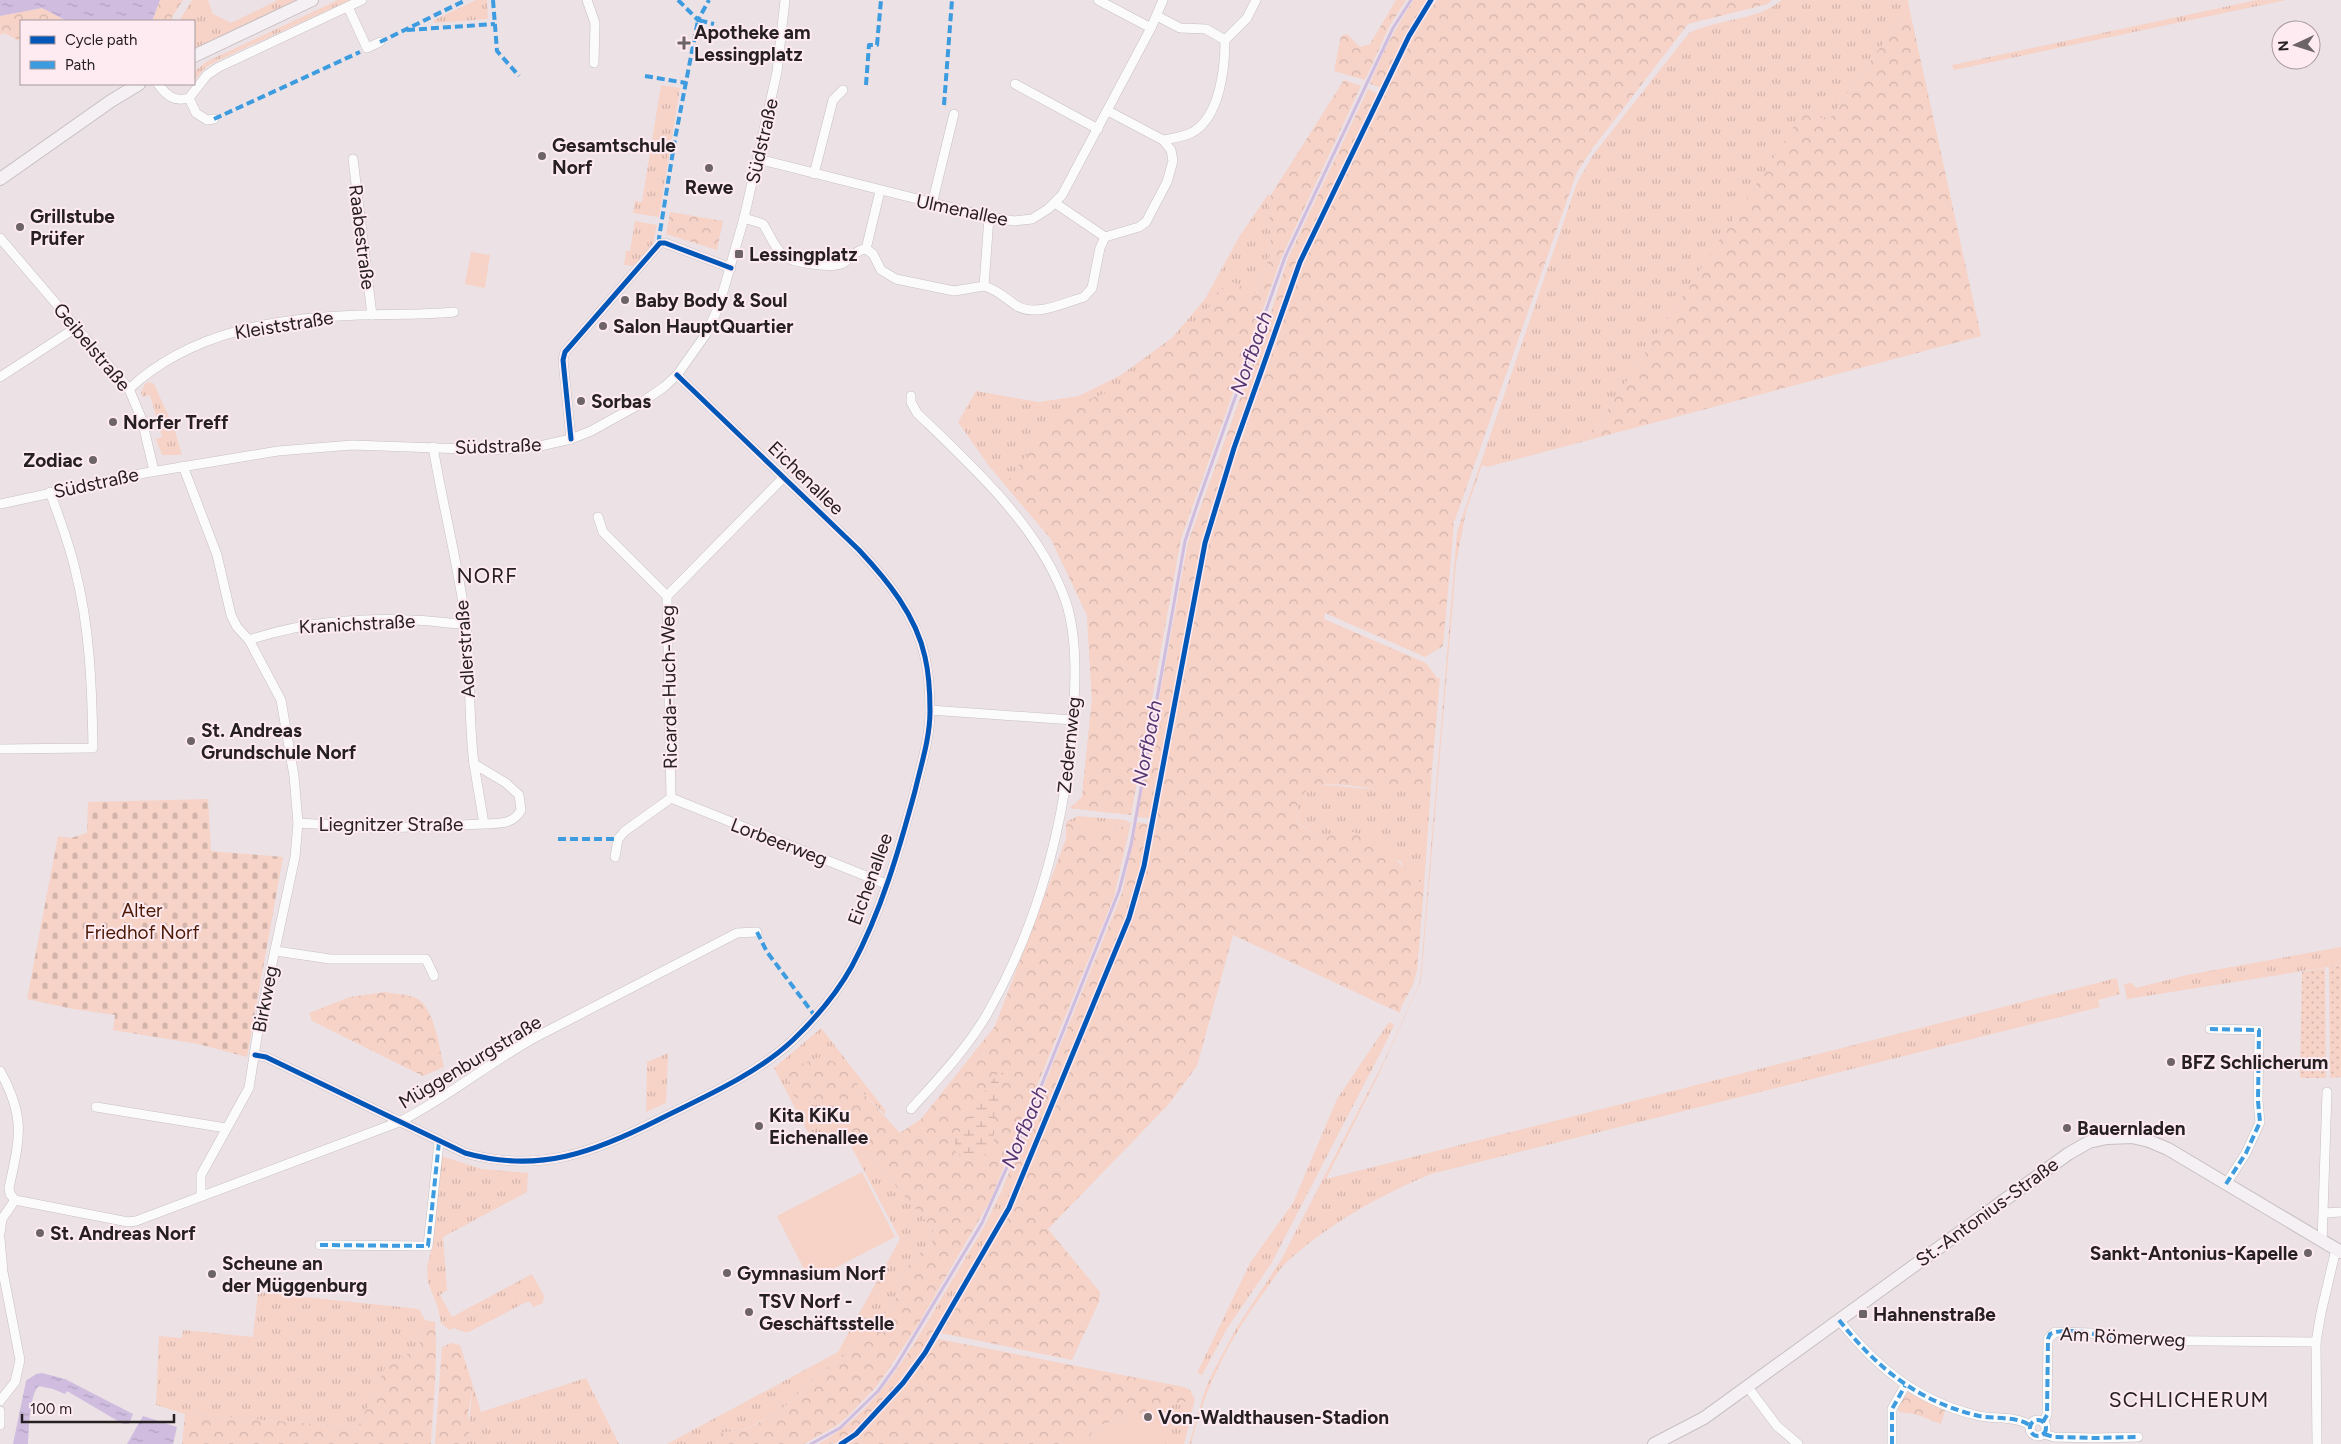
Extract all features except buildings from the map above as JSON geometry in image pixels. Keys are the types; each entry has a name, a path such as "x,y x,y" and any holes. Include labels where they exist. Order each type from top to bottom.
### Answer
{"street":[{"path":"195,56 312,0"},
{"path":"159,85 173,99 189,98 207,75 219,67 362,0"},
{"path":"587,0 595,23 594,62"},
{"name":"Südstraße","path":"0,504 154,471 278,451 326,446 512,449 551,444 612,421 664,387 677,375 706,334 719,306 744,218 780,60 785,0"},
{"path":"1098,0 1151,28"},
{"name":"Ulmenallee","path":"758,159 988,217 1022,221 1041,214 1055,203 1068,186 1151,28 1163,0"},
{"path":"1163,140 1193,132 1207,117 1223,78 1225,40 1247,18 1256,0"},
{"path":"348,7 363,50 380,42"},
{"path":"1157,16 1180,28 1206,29 1225,40"},
{"path":"1014,84 1098,129"},
{"path":"0,179 111,101 137,85"},
{"path":"814,174 833,100 843,90"},
{"path":"189,98 198,116 207,120 214,119"},
{"path":"744,218 763,224 781,252 787,257 830,266 843,264 858,250 866,249 873,254 881,270 896,279 954,292 984,286 998,291 1019,307 1032,310 1084,297 1092,288 1100,248 1105,237 1139,227 1152,214 1168,182 1173,165 1171,150 1163,140 1108,111"},
{"path":"932,204 954,114"},
{"name":"Raabestraße","path":"353,159 372,315"},
{"path":"866,249 880,191"},
{"path":"1055,203 1105,237"},
{"path":"984,286 988,217"},
{"name":"Geibelstraße","path":"0,238 129,389 142,420 154,471"},
{"path":"571,438 563,360 565,352 660,243 665,243 731,268"},
{"name":"Kleiststraße","path":"129,389 167,358 217,336 250,328 322,317 454,312"},
{"path":"0,377 77,327"},
{"name":"Eichenallee","path":"255,1055 266,1057 465,1153 498,1160 533,1162 570,1157 626,1136 738,1078 792,1041 833,995 852,966 886,884 906,823 920,768 930,710 925,655 919,636 899,598 880,573 859,550 677,375"},
{"name":"Zedernweg","path":"911,396 913,409 997,494 1019,521 1046,561 1057,582 1069,613 1074,646 1075,678 1073,720 1062,814 1030,920 997,995 975,1034 911,1109"},
{"name":"Adlerstraße","path":"433,447 457,562 466,624 470,667 470,735 474,764"},
{"name":"Birkweg","path":"183,466 217,556 231,615 237,626 249,640 281,700 294,776 298,823 295,857 249,1088 201,1176 201,1196"},
{"path":"667,596 783,478"},
{"path":"0,749 93,748 92,698 81,597 68,543 50,492"},
{"name":"Ricarda-Huch-Weg","path":"598,517 603,532 667,596 671,798"},
{"name":"Kranichstraße","path":"249,640 290,628 338,622 412,620 466,624"},
{"path":"930,710 1073,720"},
{"name":"Liegnitzer Straße","path":"474,764 484,824"},
{"name":"Liegnitzer Straße","path":"298,823 385,828 506,823 515,819 521,810 521,799 514,789 474,764"},
{"path":"616,857 618,839 625,831 671,798"},
{"name":"Lorbeerweg","path":"671,798 886,884"},
{"name":"Müggenburgstraße","path":"15,1200 128,1222 136,1221 399,1122 425,1109 506,1054 534,1038 737,934 757,932"},
{"path":"276,951 330,959 426,959 434,976"},
{"path":"2210,1029 2259,1030 2258,1101 2260,1122 2246,1153 2226,1184"},
{"path":"0,1071 14,1096 20,1125 20,1139 9,1188 15,1200 2,1219 0,1233"},
{"path":"2322,1242 2327,1092"},
{"path":"96,1107 226,1128"},
{"name":"St.-Antonius-Straße","path":"1654,1444 1704,1418 2068,1154 2089,1142 2116,1137 2132,1137 2149,1141 2168,1149 2339,1251"},
{"path":"320,1245 428,1246 439,1142"},
{"path":"2324,1213 2341,1212"},
{"path":"0,1238 3,1272 20,1360 15,1382 0,1401"},
{"path":"2317,1444 2316,1342 2321,1313 2339,1251"},
{"path":"1839,1320 1864,1350 1905,1386 1962,1412 1983,1417 2021,1421 2031,1426 2034,1435 2038,1436 2044,1434 2054,1437 2138,1437"},
{"name":"Am Römerweg","path":"2044,1434 2046,1428 2043,1422 2047,1415 2048,1338 2055,1332 2091,1333 2110,1340 2316,1342"},
{"path":"1748,1386 1777,1426 1798,1444"},
{"path":"1892,1444 1892,1409 1905,1386"},
{"path":"0,1411 0,1425"},
{"path":"2031,1426 2035,1421 2043,1422"}],"green space":[{"path":"160,0 183,0 172,20 152,20"},
{"path":"192,0 208,0 213,14 231,23 278,0 297,0 195,49 195,20 180,20"},
{"path":"338,0 350,0 219,60 206,67 195,80 195,71 206,62"},
{"path":"476,0 487,0 488,19 434,23 434,20"},
{"path":"1396,0 1406,0 1389,27 1365,80 1334,71 1341,36 1347,34 1360,47 1370,44"},
{"path":"1414,0 1427,0 1413,23 1382,88 1370,84 1401,20"},
{"path":"1437,0 1772,0 1768,4 1688,24 1592,149 1577,172 1455,520 1452,523 1454,524 1443,646 1425,657 1325,613 1324,619 1426,663 1437,678 1440,678 1432,769 1422,785 1404,790 1333,784 1313,787 1300,799 1297,823 1314,833 1328,837 1338,830 1355,832 1365,836 1383,848 1424,886 1417,971 1400,1013 1233,935 1197,1066 1168,1105 1048,1229 1100,1292 1099,1302 1072,1360 941,1333 1016,1198 1135,911 1144,879 1207,547 1218,507 1304,262 1414,33"},
{"path":"1782,0 1908,0 1909,7 1828,121 1805,111 1589,440 1487,467 1482,465 1466,511 1456,564 1421,981 1378,1076 1326,1179 2117,978 2120,994 2098,1000 2100,1007 1431,1174 1393,1191 1337,1223 1303,1248 1282,1268 1252,1308 1220,1363 1211,1383 1191,1444 1189,1444 1205,1390 1214,1370 1237,1327 1281,1260 1384,1061 1420,982 1457,532 1577,183 1593,155 1689,33 1700,28 1761,12"},
{"path":"2257,0 2286,0 1954,70 1952,65"},
{"path":"1909,7 1981,336 1589,440 1805,110 1828,121"},
{"path":"42,8 65,20 20,20 20,41 5,33 0,35 0,16"},
{"path":"1344,80 1361,86 1282,256 1181,539 1131,815 1070,808 1082,797 1092,699 1087,615 1051,539 1005,485 1038,439 1073,405 1117,389 1143,371 1202,317 1228,280 1256,293 1271,253 1269,198"},
{"path":"661,85 680,88 659,217 633,213 635,201 642,202"},
{"path":"1368,89 1378,94 1299,259 1208,517 1150,818 1137,817 1188,542 1268,321 1288,258"},
{"path":"1269,193 1271,253 1222,382 1174,542 1111,813 1070,808 1082,797 1092,699 1087,615 1051,539 989,466 958,422 976,391 1038,402 1079,396 1121,375 1172,338 1205,299 1239,237"},
{"path":"670,212 723,221 717,250 666,234"},
{"path":"635,221 657,225 653,244 633,266 624,265 626,251 630,251"},
{"path":"471,252 490,255 485,288 465,284"},
{"path":"149,382 154,384 174,428 182,455 162,455 156,439 162,437 150,395 143,397 141,393 145,384"},
{"path":"1432,771 1424,886 1405,869 1400,861 1314,833 1297,822 1298,804 1303,793 1311,787 1334,785 1373,788 1430,776"},
{"name":"Alter Friedhof Norf","path":"208,799 211,851 283,857 247,1057 198,1044 113,1030 115,1015 73,1009 27,999 58,836 71,838 87,833 88,802"},
{"path":"1078,816 1125,820 1129,822 1115,829 1098,830 1066,822"},
{"path":"1066,822 1086,828 1107,830 1122,827 1131,822 1114,897 990,1201 919,1323 889,1369 875,1388 847,1417 836,1426 804,1444 714,1444 721,1433 744,1429 763,1421 782,1409 801,1390 849,1352 858,1338 888,1309 899,1294 900,1282 913,1258 932,1244 933,1229 889,1178 873,1162 860,1153 839,1120 824,1106 794,1097 788,1077 791,1068 820,1057 837,1063 854,1078 862,1092 900,1133 921,1119 995,1026 1066,839"},
{"path":"1137,822 1148,824 1139,876 1130,906 1011,1196 1001,1192 1122,893"},
{"path":"2341,947 2341,965 2127,999 2124,984 2132,983 2136,988 2187,975"},
{"path":"2341,965 2341,1077 2330,1078 2329,967"},
{"path":"2325,968 2326,1078 2300,1078 2302,972"},
{"path":"385,992 416,998 428,1010 435,1029 444,1067 423,1076 312,1021 309,1013 350,997"},
{"path":"1389,1022 1394,1025 1384,1046 1271,1264 1228,1327 1202,1375 1197,1373 1250,1263 1293,1203 1337,1099"},
{"path":"821,1028 885,1110 885,1115 862,1092 854,1078 809,1103 824,1106 839,1120 860,1153 873,1162 889,1178 933,1229 932,1244 913,1258 900,1282 899,1294 888,1309 858,1338 849,1352 801,1390 782,1409 744,1429 722,1433 714,1444 667,1444 838,1352 900,1239 842,1129 814,1144 774,1068"},
{"path":"668,1053 666,1103 646,1112 647,1062"},
{"path":"1001,1070 1005,1076 994,1115 994,1141 984,1155 966,1158 955,1151 955,1139 980,1102 987,1087"},
{"path":"441,1156 482,1169 528,1173 527,1192 443,1237 447,1290 440,1295 452,1317 532,1274 544,1296 543,1303 533,1307 530,1302 526,1302 469,1332 454,1328 449,1330 441,1323 438,1308 428,1282 427,1268 432,1247"},
{"path":"862,1172 895,1237 810,1281 777,1216"},
{"path":"1001,1192 1011,1196 939,1324 929,1319 985,1225"},
{"path":"258,1292 419,1309 425,1320 419,1347 385,1368 358,1427 185,1414 156,1405 159,1336 182,1338 183,1330 253,1337"},
{"path":"929,1319 939,1324 907,1371 877,1409 849,1436 837,1443 818,1444 853,1420 868,1405 894,1373"},
{"path":"425,1320 435,1322 436,1337 431,1444 182,1444 185,1414 358,1427 385,1368 419,1347"},
{"path":"938,1339 1184,1387 1190,1390 1195,1399 1096,1426 1089,1438 1079,1442 1079,1444 844,1444 870,1424 883,1410"},
{"path":"451,1343 460,1345 473,1386 468,1414 470,1431 463,1444 435,1444 442,1347"},
{"path":"586,1378 619,1444 463,1444 469,1424 473,1386 481,1412"},
{"path":"1909,1390 1944,1407 1945,1410 1941,1424 1915,1414 1899,1412 1897,1406 1902,1392"},
{"path":"1195,1399 1184,1444 1165,1444 1165,1407"},
{"name":"Von-Waldthausen-Stadion","path":"1165,1407 1165,1444 1079,1444 1079,1442 1089,1438 1096,1426"}],"water":[{"path":"0,0 160,0 152,20 65,20 42,8 0,16"},
{"path":"42,1373 65,1379 133,1414 129,1424 123,1424 67,1391 65,1394 39,1386 31,1404 28,1444 13,1444 26,1381 36,1374"},
{"path":"143,1416 177,1427 173,1444 127,1444"}],"waterway":[{"name":"Norfbach","path":"811,1444 840,1428 878,1391 896,1366 982,1223 1024,1129 1119,891 1131,845 1185,541 1198,502 1285,257 1393,28 1411,0"}],"marked path":[{"path":"380,42 466,0"},
{"path":"493,0 497,51 519,76"},
{"path":"678,0 698,20 709,0"},
{"path":"866,85 869,45 877,45 881,0"},
{"path":"944,105 952,0"},
{"path":"660,243 659,238 675,139 698,20 714,24"},
{"path":"407,30 495,24"},
{"path":"214,119 360,52"},
{"path":"645,76 686,83"},
{"path":"558,839 618,839"},
{"path":"757,932 767,952 815,1016"},
{"path":"2210,1029 2259,1030 2258,1101 2260,1122 2246,1153 2226,1184"},
{"path":"320,1245 428,1246 439,1142"},
{"path":"1839,1320 1883,1367 1916,1391 1954,1409 1975,1415 2018,1420 2031,1426"},
{"path":"2043,1422 2047,1415 2048,1339 2050,1334 2059,1331 2076,1331 2118,1340"},
{"path":"1892,1444 1892,1409 1905,1386"},
{"path":"2038,1420 2044,1422 2046,1428 2044,1434 2038,1436 2032,1434 2030,1428 2032,1422 2038,1420"},
{"path":"2044,1434 2054,1437 2138,1437"}],"cycle path":[{"path":"841,1444 856,1434 903,1383 925,1353 1009,1208 1129,918 1144,866 1205,543 1234,448 1300,262 1409,36 1431,0"},
{"path":"571,439 563,360 565,352 660,243 665,243 731,268"},
{"path":"255,1055 266,1057 465,1153 492,1159 542,1160 589,1150 613,1141 730,1084 763,1064 793,1040 840,986 872,924 896,858 925,751 930,721 930,697 925,657 921,642 908,613 870,561 677,375"}],"place":[{"name":"Apotheke am Lessingplatz","path":"684,43"},
{"name":"Gesamtschule Norf","path":"542,156"},
{"name":"Rewe","path":"709,168"},
{"name":"Grillstube Prüfer","path":"20,227"},
{"name":"Lessingplatz","path":"739,254"},
{"name":"Baby Body & Soul","path":"625,300"},
{"name":"Salon HauptQuartier","path":"603,326"},
{"name":"Sorbas","path":"581,401"},
{"name":"Norfer Treff","path":"113,422"},
{"name":"Zodiac","path":"93,460"},
{"name":"St. Andreas Grundschule Norf","path":"191,741"},
{"name":"BFZ Schlicherum","path":"2171,1062"},
{"name":"Kita KiKu Eichenallee","path":"759,1126"},
{"name":"Bauernladen","path":"2067,1128"},
{"name":"St. Andreas Norf","path":"40,1233"},
{"name":"Sankt-Antonius-Kapelle","path":"2308,1253"},
{"name":"Gymnasium Norf","path":"727,1273"},
{"name":"Scheune an der Müggenburg","path":"212,1274"},
{"name":"TSV Norf - Geschäftsstelle","path":"749,1312"},
{"name":"Hahnenstraße","path":"1863,1314"},
{"name":"Von-Waldthausen-Stadion","path":"1148,1417"}],"district":[{"name":"NORF","path":"487,575"},
{"name":"SCHLICHERUM","path":"2189,1399"}]}
